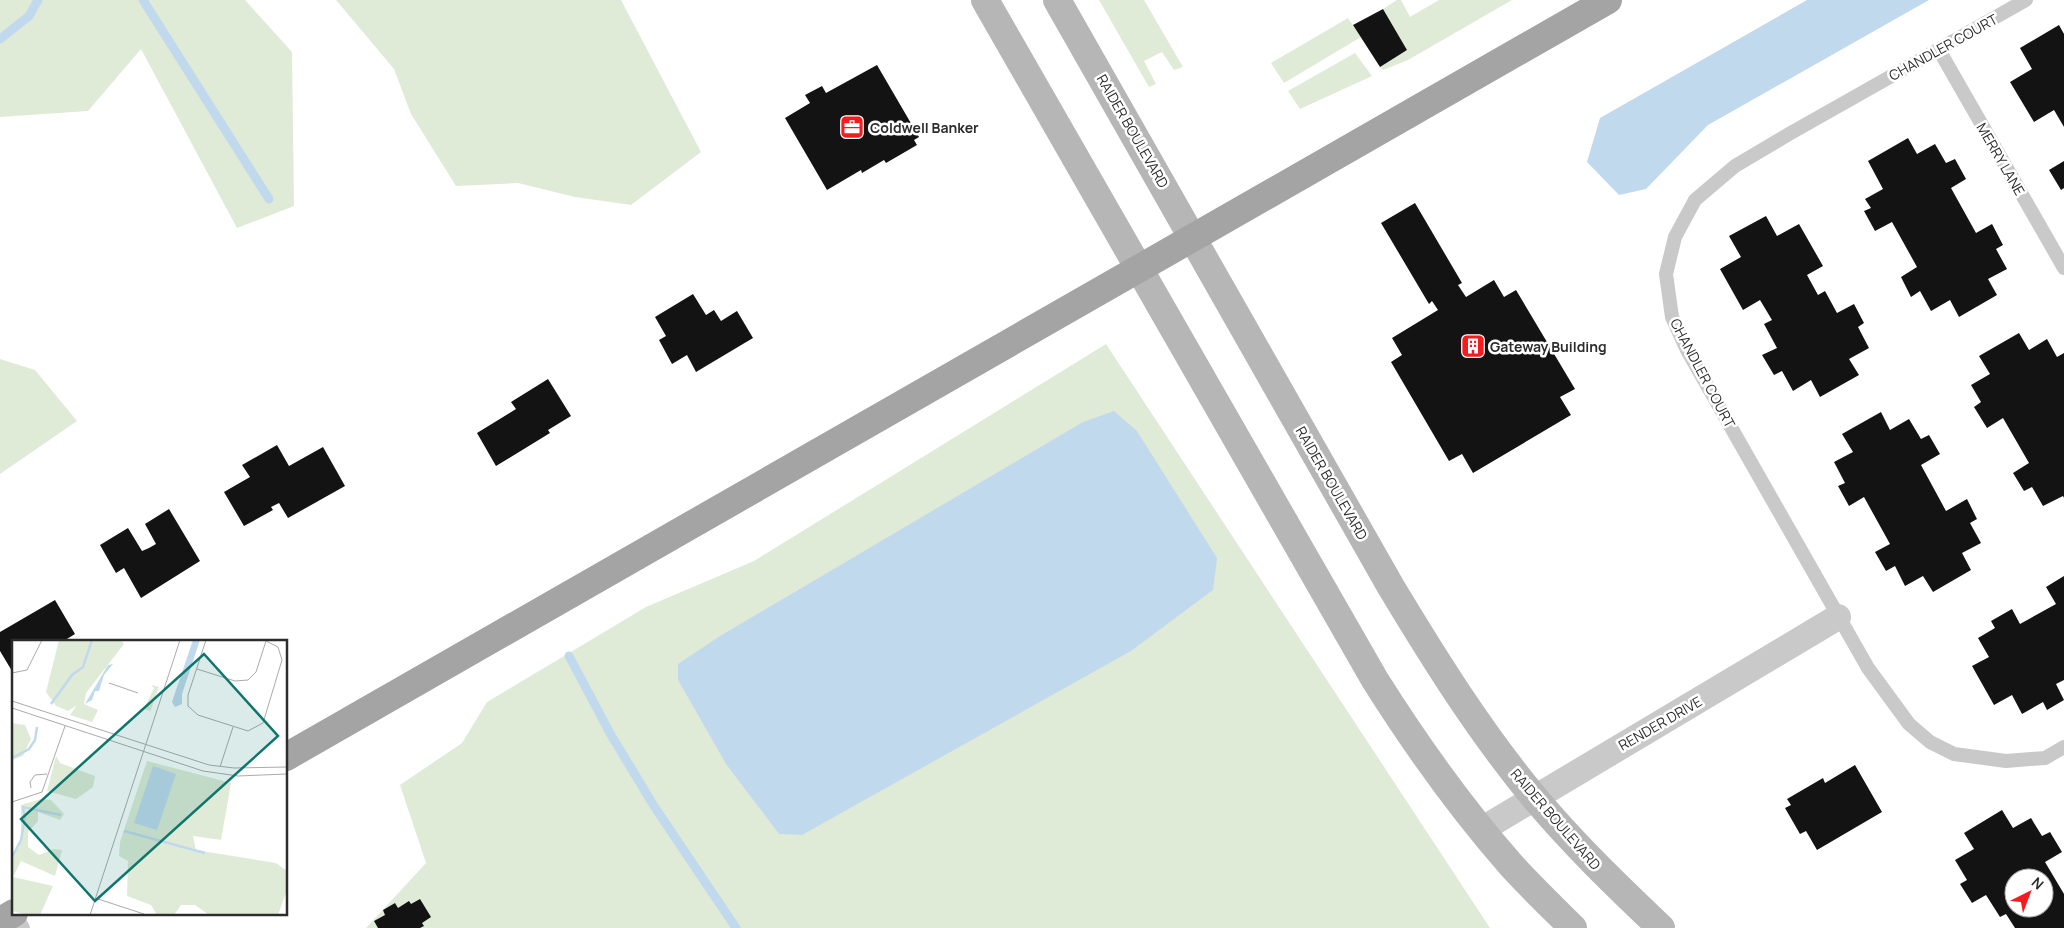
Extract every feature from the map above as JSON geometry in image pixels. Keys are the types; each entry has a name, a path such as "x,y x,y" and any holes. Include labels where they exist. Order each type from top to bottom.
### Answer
{"main road":[{"path":"288,756 1608,0"},
{"path":"0,921 12,915"}],"street":[{"path":"985,0 1375,680 1437,774 1481,830 1572,928"},
{"name":"RAIDER BOULEVARD","path":"1058,0 1391,587 1442,672 1476,722 1534,797 1611,881 1661,928"},
{"name":"RENDER DRIVE","path":"1481,830 1838,617"}],"lane":[{"name":"CHANDLER COURT","path":"2026,0 1735,166 1695,200 1675,237 1666,274 1672,317 1687,350 1838,617 1874,677 1909,724 1930,742 1954,754 2006,761 2045,758 2064,747"},
{"name":"MERRY LANE","path":"1939,50 2064,268"},
{"path":"15,916 23,928"}],"green space":[{"path":"0,0 245,0 292,52 294,206 237,228 141,49 88,111 0,117"},
{"path":"336,0 621,0 701,152 631,205 575,197 518,183 456,186 411,114 394,69"},
{"path":"1099,0 1144,0 1183,67 1174,70 1162,52 1144,61 1156,84 1149,87"},
{"path":"1397,0 1401,0 1410,17 1439,0 1512,0 1408,60 1383,70 1380,67 1407,50 1383,9"},
{"path":"1348,18 1361,37 1284,83 1271,63"},
{"path":"1355,53 1372,76 1300,109 1288,91"},
{"path":"1106,344 1490,928 366,928 426,863 400,785 462,743 487,702 646,607 754,561"},
{"path":"0,359 35,370 77,421 0,474"}],"water":[{"path":"1807,0 1929,0 1708,125 1646,189 1619,195 1587,162 1600,118"},
{"path":"1114,411 1137,431 1217,558 1213,590 1131,651 802,835 779,834 726,764 678,680 678,664 720,636 1083,422"}],"building":[{"path":"1383,9 1407,50 1380,67 1353,25"},
{"path":"2059,25 2064,34 2064,127 2054,110 2034,122 2010,82 2032,69 2020,48"},
{"name":"Coldwell Banker","path":"877,65 919,137 914,140 917,145 886,163 884,160 862,173 861,170 827,190 785,118 810,103 805,95 822,86 826,93"},
{"path":"1908,138 1917,154 1935,144 1946,163 1955,159 1966,179 1951,188 1976,233 1992,224 2003,245 1996,249 2007,269 1988,279 1997,295 1959,317 1950,300 1931,311 1920,291 1911,297 1901,277 1917,267 1892,222 1875,231 1864,211 1871,208 1865,199 1883,189 1868,161"},
{"path":"2064,161 2064,188 2061,190 2049,170"},
{"name":"Gateway Building","path":"1415,203 1462,283 1458,285 1466,297 1494,280 1504,297 1516,290 1575,389 1560,397 1571,415 1473,473 1462,454 1449,461 1391,362 1402,355 1392,338 1438,310 1432,301 1429,304 1381,223"},
{"path":"1766,216 1777,236 1799,224 1823,266 1807,275 1818,295 1825,291 1837,313 1854,304 1864,323 1858,327 1869,348 1849,359 1859,375 1820,397 1811,380 1793,391 1782,371 1774,375 1762,355 1777,348 1764,324 1772,320 1760,300 1743,310 1720,269 1741,257 1729,236"},
{"path":"693,294 706,315 714,310 721,321 737,311 753,338 696,372 687,355 672,364 659,340 666,336 655,317"},
{"path":"2019,333 2029,350 2047,339 2057,357 2064,353 2064,498 2063,496 2043,506 2032,487 2024,491 2013,473 2029,463 2003,418 1987,428 1974,407 1981,402 1971,385 1990,374 1979,356"},
{"path":"548,379 571,416 548,430 550,433 496,466 477,433 516,409 511,402"},
{"path":"1881,412 1890,430 1909,419 1921,439 1929,435 1940,454 1921,465 1946,511 1967,499 1977,519 1970,523 1981,543 1962,553 1971,570 1933,592 1923,576 1905,586 1895,566 1886,571 1875,552 1890,544 1864,497 1849,506 1838,486 1845,483 1834,462 1853,452 1842,434"},
{"path":"277,445 289,466 323,447 345,486 288,518 279,503 271,507 273,510 244,526 224,492 250,477 242,465"},
{"path":"169,509 200,561 141,598 124,568 116,573 100,545 128,528 142,551 149,548 156,544 145,524"},
{"path":"2064,576 2064,680 2056,684 2064,700 2047,710 2043,702 2022,714 2012,695 1994,705 1972,666 1989,657 1978,638 1995,628 1991,621 2012,609 2020,624 2056,604 2046,587"},
{"path":"55,600 75,634 65,640 12,640 12,671 0,651 0,632"},
{"path":"1855,765 1882,812 1817,850 1806,831 1800,834 1785,808 1791,805 1787,799 1823,778 1825,783"},
{"path":"2002,810 2013,828 2031,818 2042,836 2050,832 2062,852 2045,862 2049,868 2004,868 2004,915 2000,917 1986,895 1972,903 1960,884 1967,880 1955,860 1974,849 1964,833"},
{"path":"2054,877 2064,894 2064,928 2015,928 2009,918 2054,918"},
{"path":"420,899 431,917 422,923 424,926 420,928 378,928 374,921 385,915 383,910 395,903 398,908 409,901 411,904"}],"waterway":[{"path":"0,39 29,16 38,0"},
{"path":"143,0 269,199"},
{"path":"569,656 611,735 654,806 736,928"}],"place":[{"name":"Coldwell Banker","path":"852,127"},
{"name":"Gateway Building","path":"1473,346"}]}
